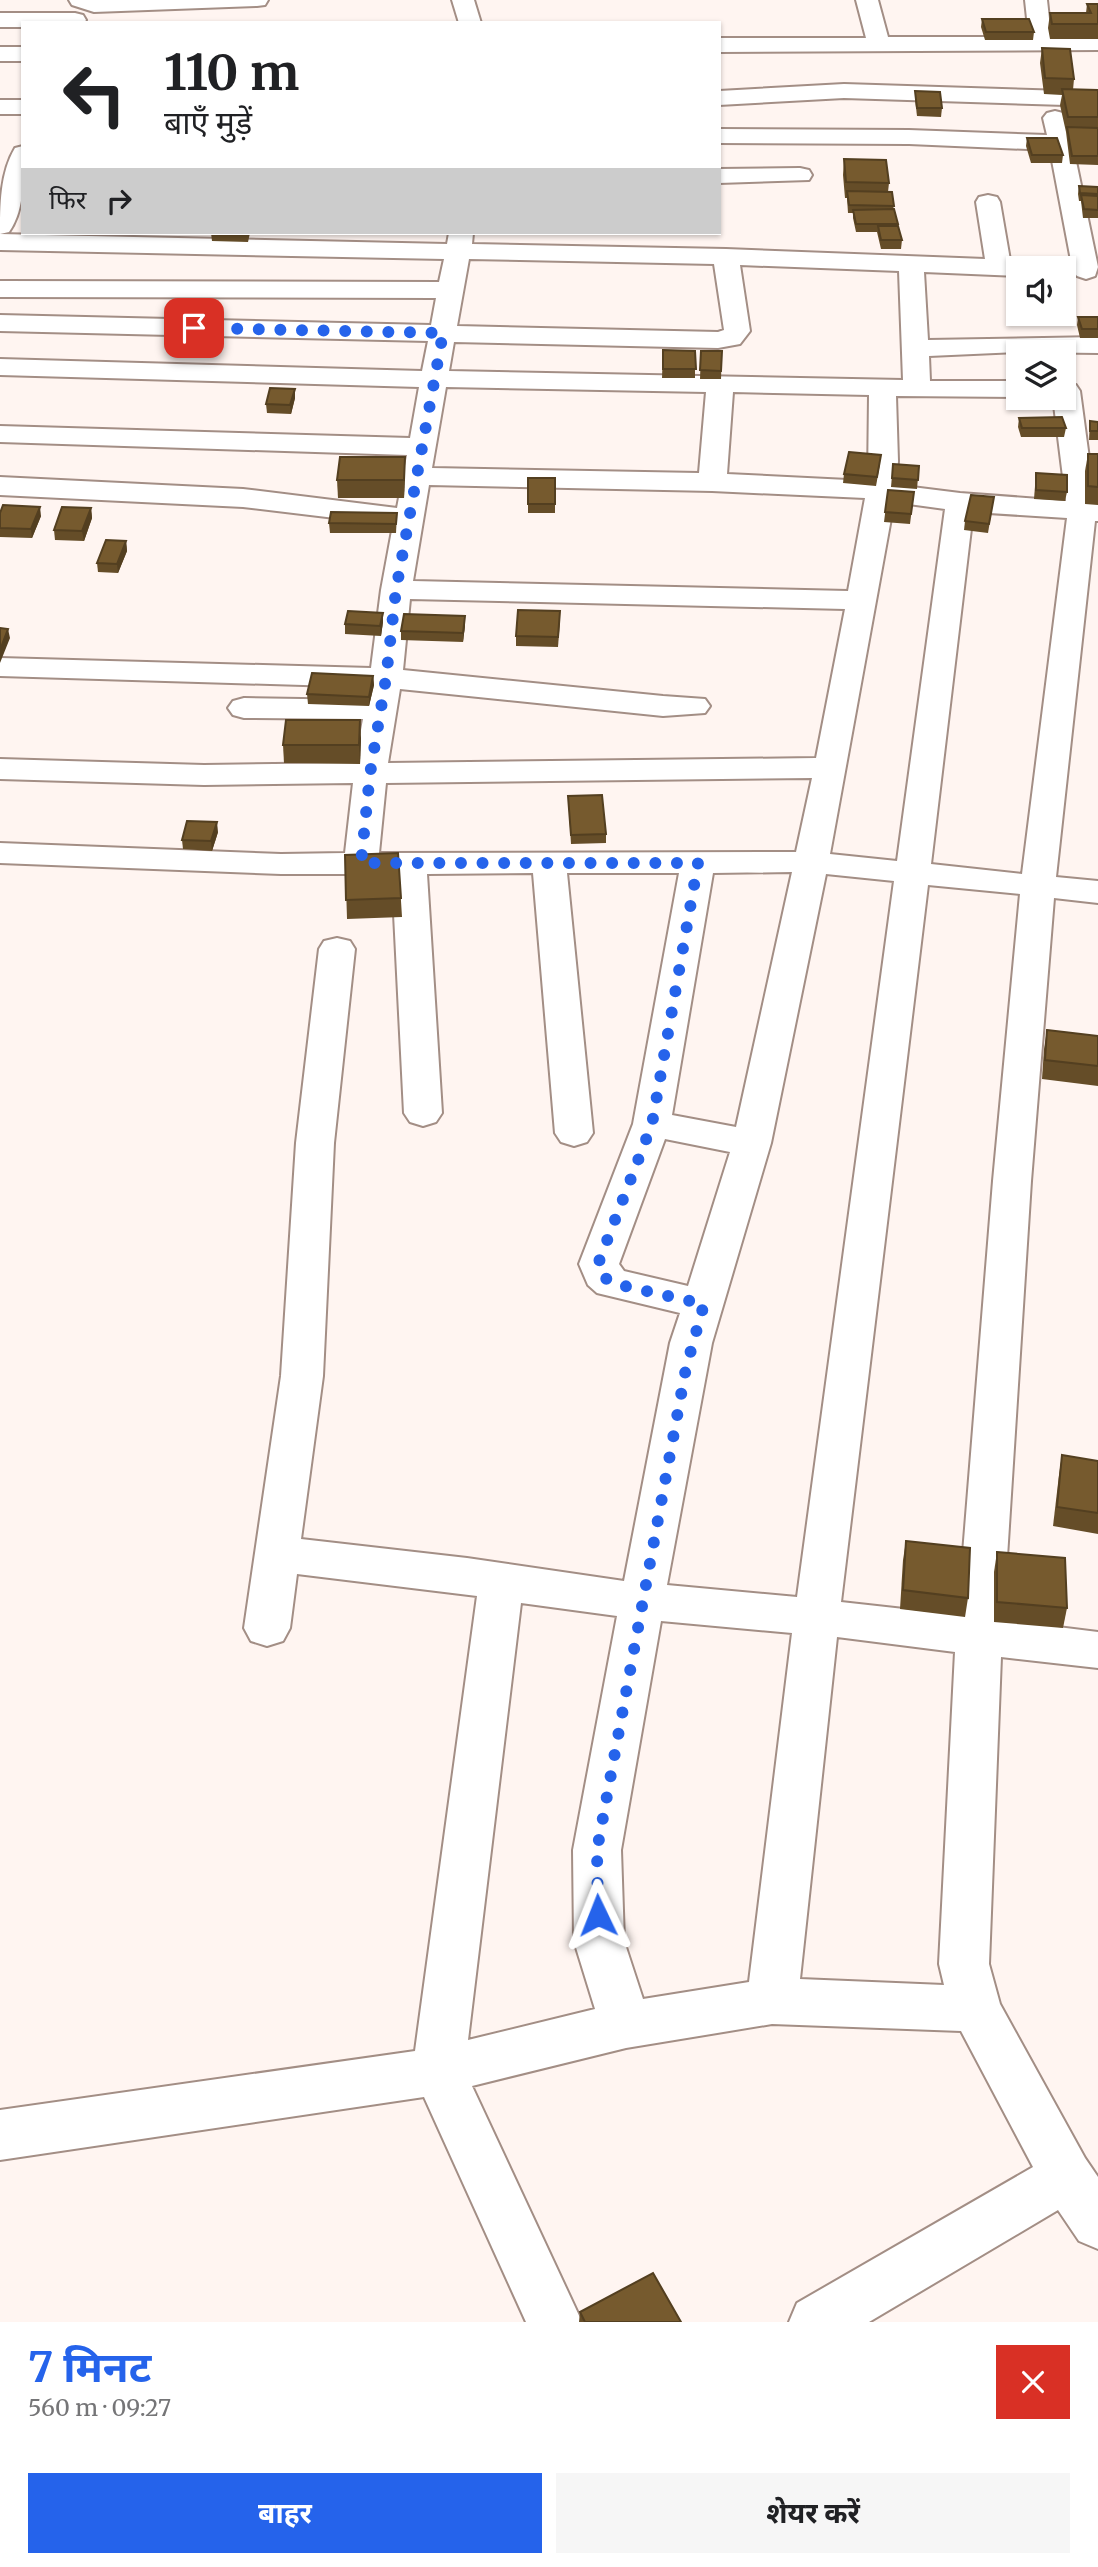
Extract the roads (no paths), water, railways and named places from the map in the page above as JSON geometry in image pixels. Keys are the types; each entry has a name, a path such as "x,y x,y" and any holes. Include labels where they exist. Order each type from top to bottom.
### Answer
{"street":[{"path":"0,20 257,0"},
{"path":"463,0 469,21"},
{"path":"867,0 878,43"},
{"path":"1035,0 1041,43"},
{"path":"721,45 1098,43"},
{"path":"804,91 810,44"},
{"path":"0,54 21,54"},
{"path":"721,98 804,91 876,91 1098,99"},
{"path":"1050,99 1061,143 1083,271"},
{"path":"0,107 21,107"},
{"path":"721,136 909,136 1061,143"},
{"path":"0,227 18,190 21,168"},
{"path":"721,176 800,175"},
{"path":"988,202 1006,256"},
{"path":"0,242 460,242 726,257 1006,268"},
{"path":"361,863 370,774 386,678 396,590 460,242"},
{"path":"0,323 718,340 731,338 737,331 726,257"},
{"path":"911,264 917,389"},
{"path":"0,289 451,290"},
{"path":"915,348 1006,342"},
{"path":"1076,343 1098,345"},
{"path":"0,367 433,379 1006,390"},
{"path":"712,481 720,384"},
{"path":"626,2025 599,1941 597,1850 691,1343 752,1143 831,768 859,600 881,491 884,461 882,387"},
{"path":"1075,410 1090,511 1038,886 1012,1181 979,1636 964,1964 976,2010 1066,2176 1098,2223"},
{"path":"0,434 881,491 960,502 1090,511"},
{"path":"0,486 243,498 410,518"},
{"path":"772,2001 817,1618 960,502"},
{"path":"396,590 859,600"},
{"path":"0,667 386,678 663,706 694,706"},
{"path":"244,708 381,710"},
{"path":"0,769 204,775 831,768"},
{"path":"0,853 281,864 812,862 1098,892"},
{"path":"409,863 423,1113"},
{"path":"549,863 574,1133"},
{"path":"698,863 652,1124 598,1264 602,1275 611,1283 704,1304"},
{"path":"267,1628 302,1376 315,1143 337,949"},
{"path":"652,1124 752,1143"},
{"path":"277,1554 467,1576 501,1583 642,1601 1098,1650"},
{"path":"501,1583 438,2071 554,2322"},
{"path":"0,2135 438,2071 626,2025 772,2001 976,2010"},
{"path":"817,2322 1066,2176"}]}
